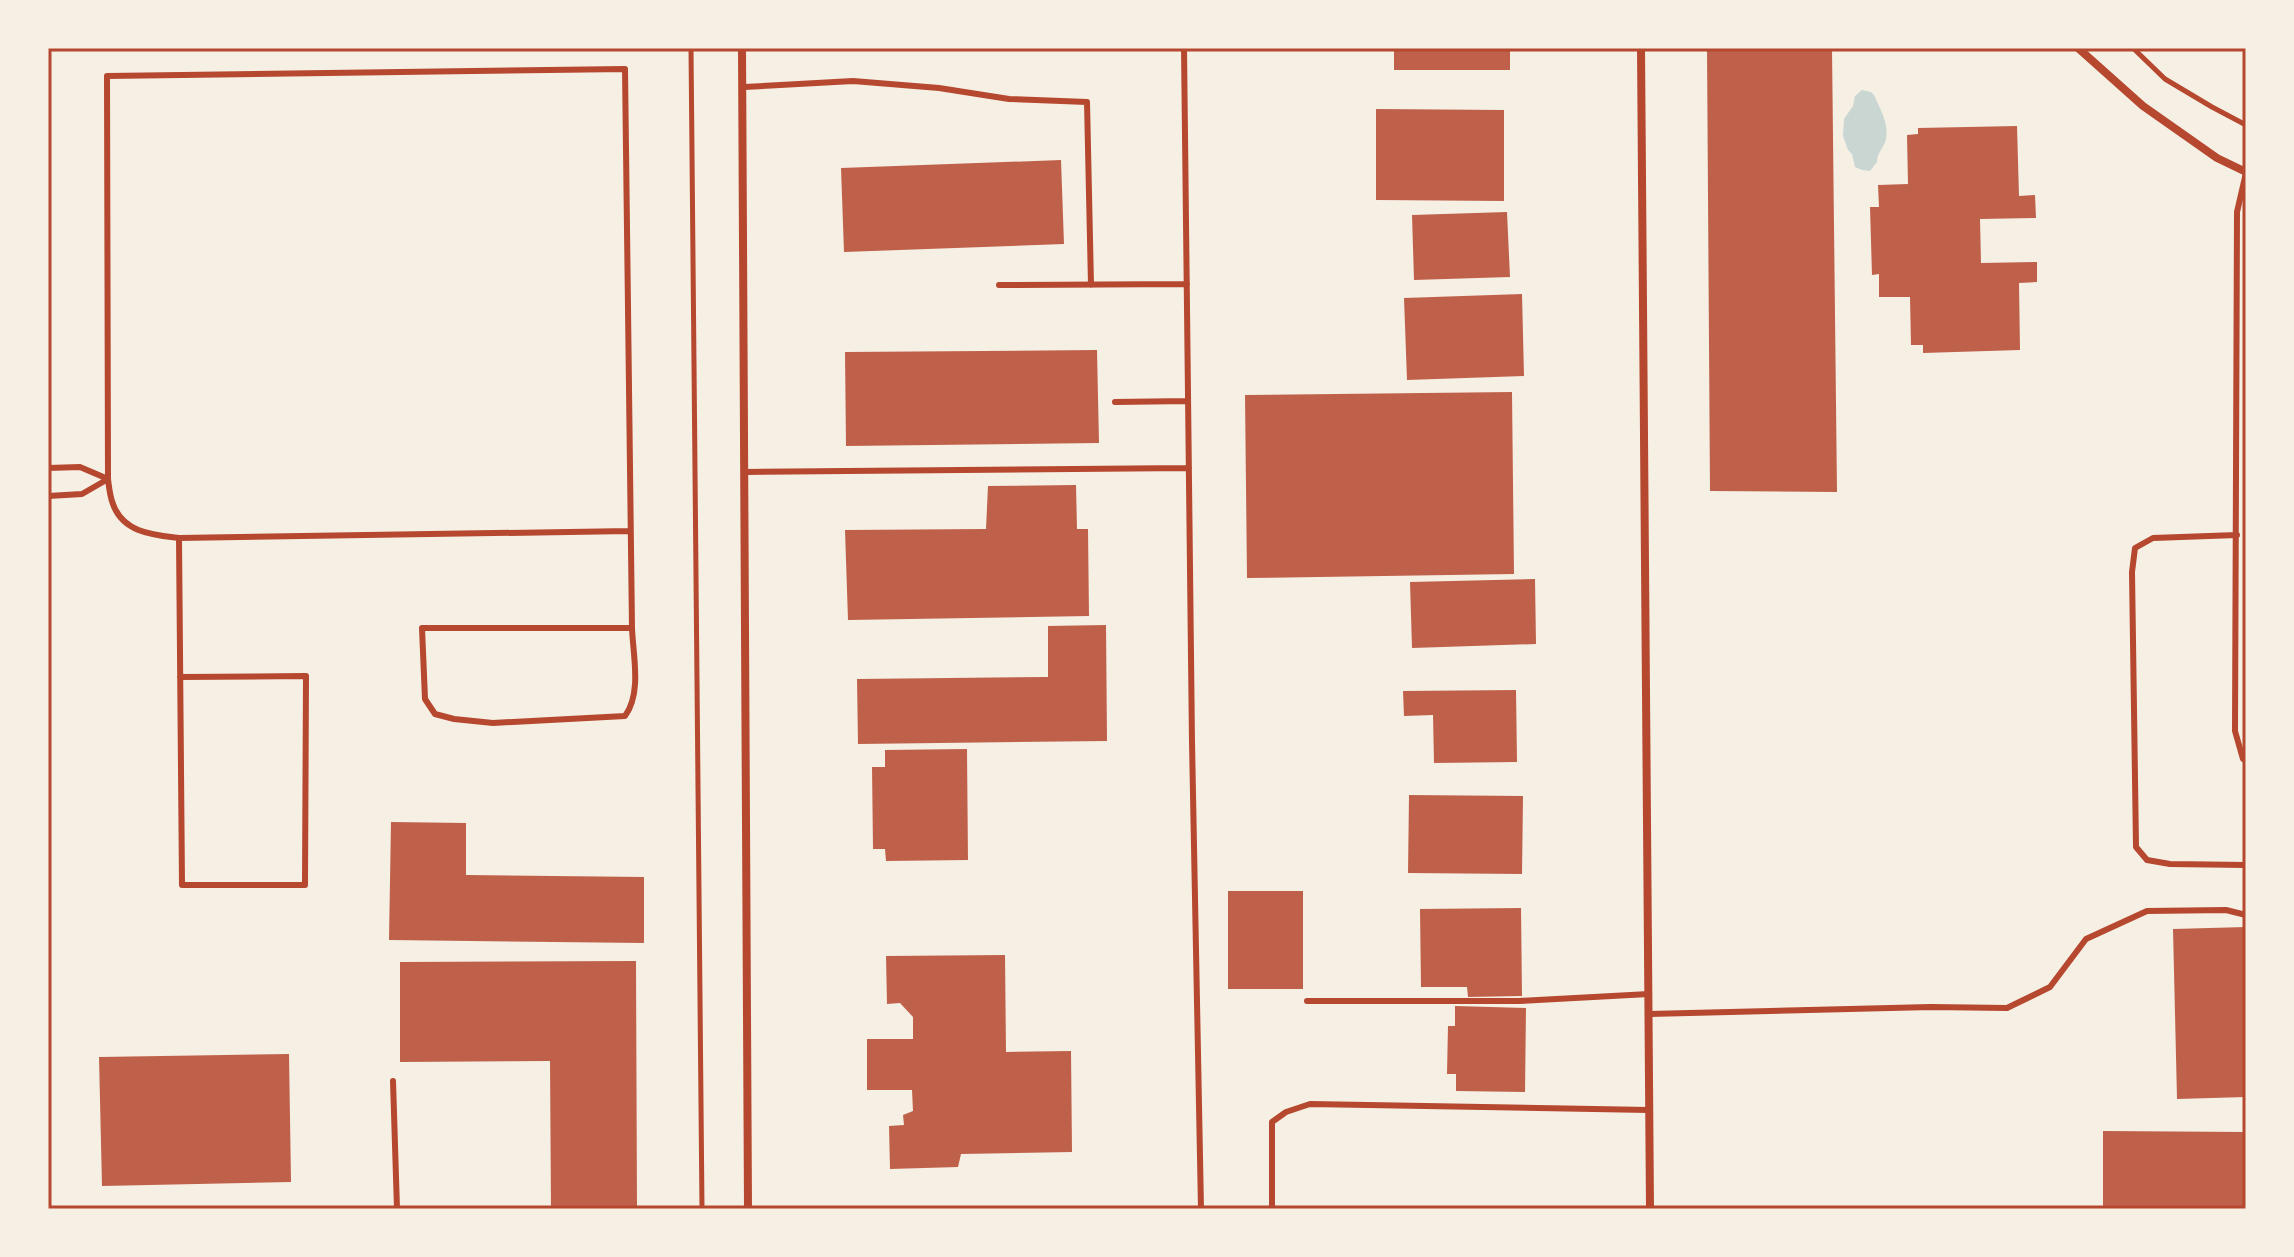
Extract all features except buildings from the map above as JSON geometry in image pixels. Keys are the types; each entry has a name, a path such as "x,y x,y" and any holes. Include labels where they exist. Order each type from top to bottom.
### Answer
{"street":[{"path":"742,48 748,1209"},
{"path":"1641,48 1650,1209"},
{"path":"2078,48 2143,106 2217,158 2246,173"}],"lane":[{"path":"1184,48 1201,1209"},
{"path":"630,531 179,538 141,533 125,522 113,506 108,479 107,76 625,69 630,531 635,688 632,707 625,716 480,722 435,714 425,699 422,628 632,628"},
{"path":"744,87 853,81 939,88 1009,99 1087,102 1091,285"},
{"path":"2246,173 2237,212 2235,731 2243,759 2246,759"},
{"path":"999,285 1187,284"},
{"path":"1115,402 1188,401"},
{"path":"48,468 80,467 108,479"},
{"path":"744,472 1189,468"},
{"path":"48,496 82,494 108,479"},
{"path":"2237,535 2153,538 2135,548 2132,572 2136,847 2147,860 2170,864 2246,865"},
{"path":"179,538 180,677 182,885 305,885 306,676 180,677"},
{"path":"1649,1014 2007,1008 2050,987 2086,939 2147,911 2226,910 2246,915"},
{"path":"1307,1001 1519,1001 1649,994"},
{"path":"393,1081 397,1209"},
{"path":"1272,1209 1272,1122 1286,1112 1310,1104 1649,1110"}],"path":[{"path":"691,48 702,1209"},
{"path":"2133,48 2165,79 2246,125"}],"shaded area":[{"path":"1862,90 1874,95 1887,133 1877,162 1870,171 1855,167 1843,136 1844,119 1853,106 1855,96"}]}
